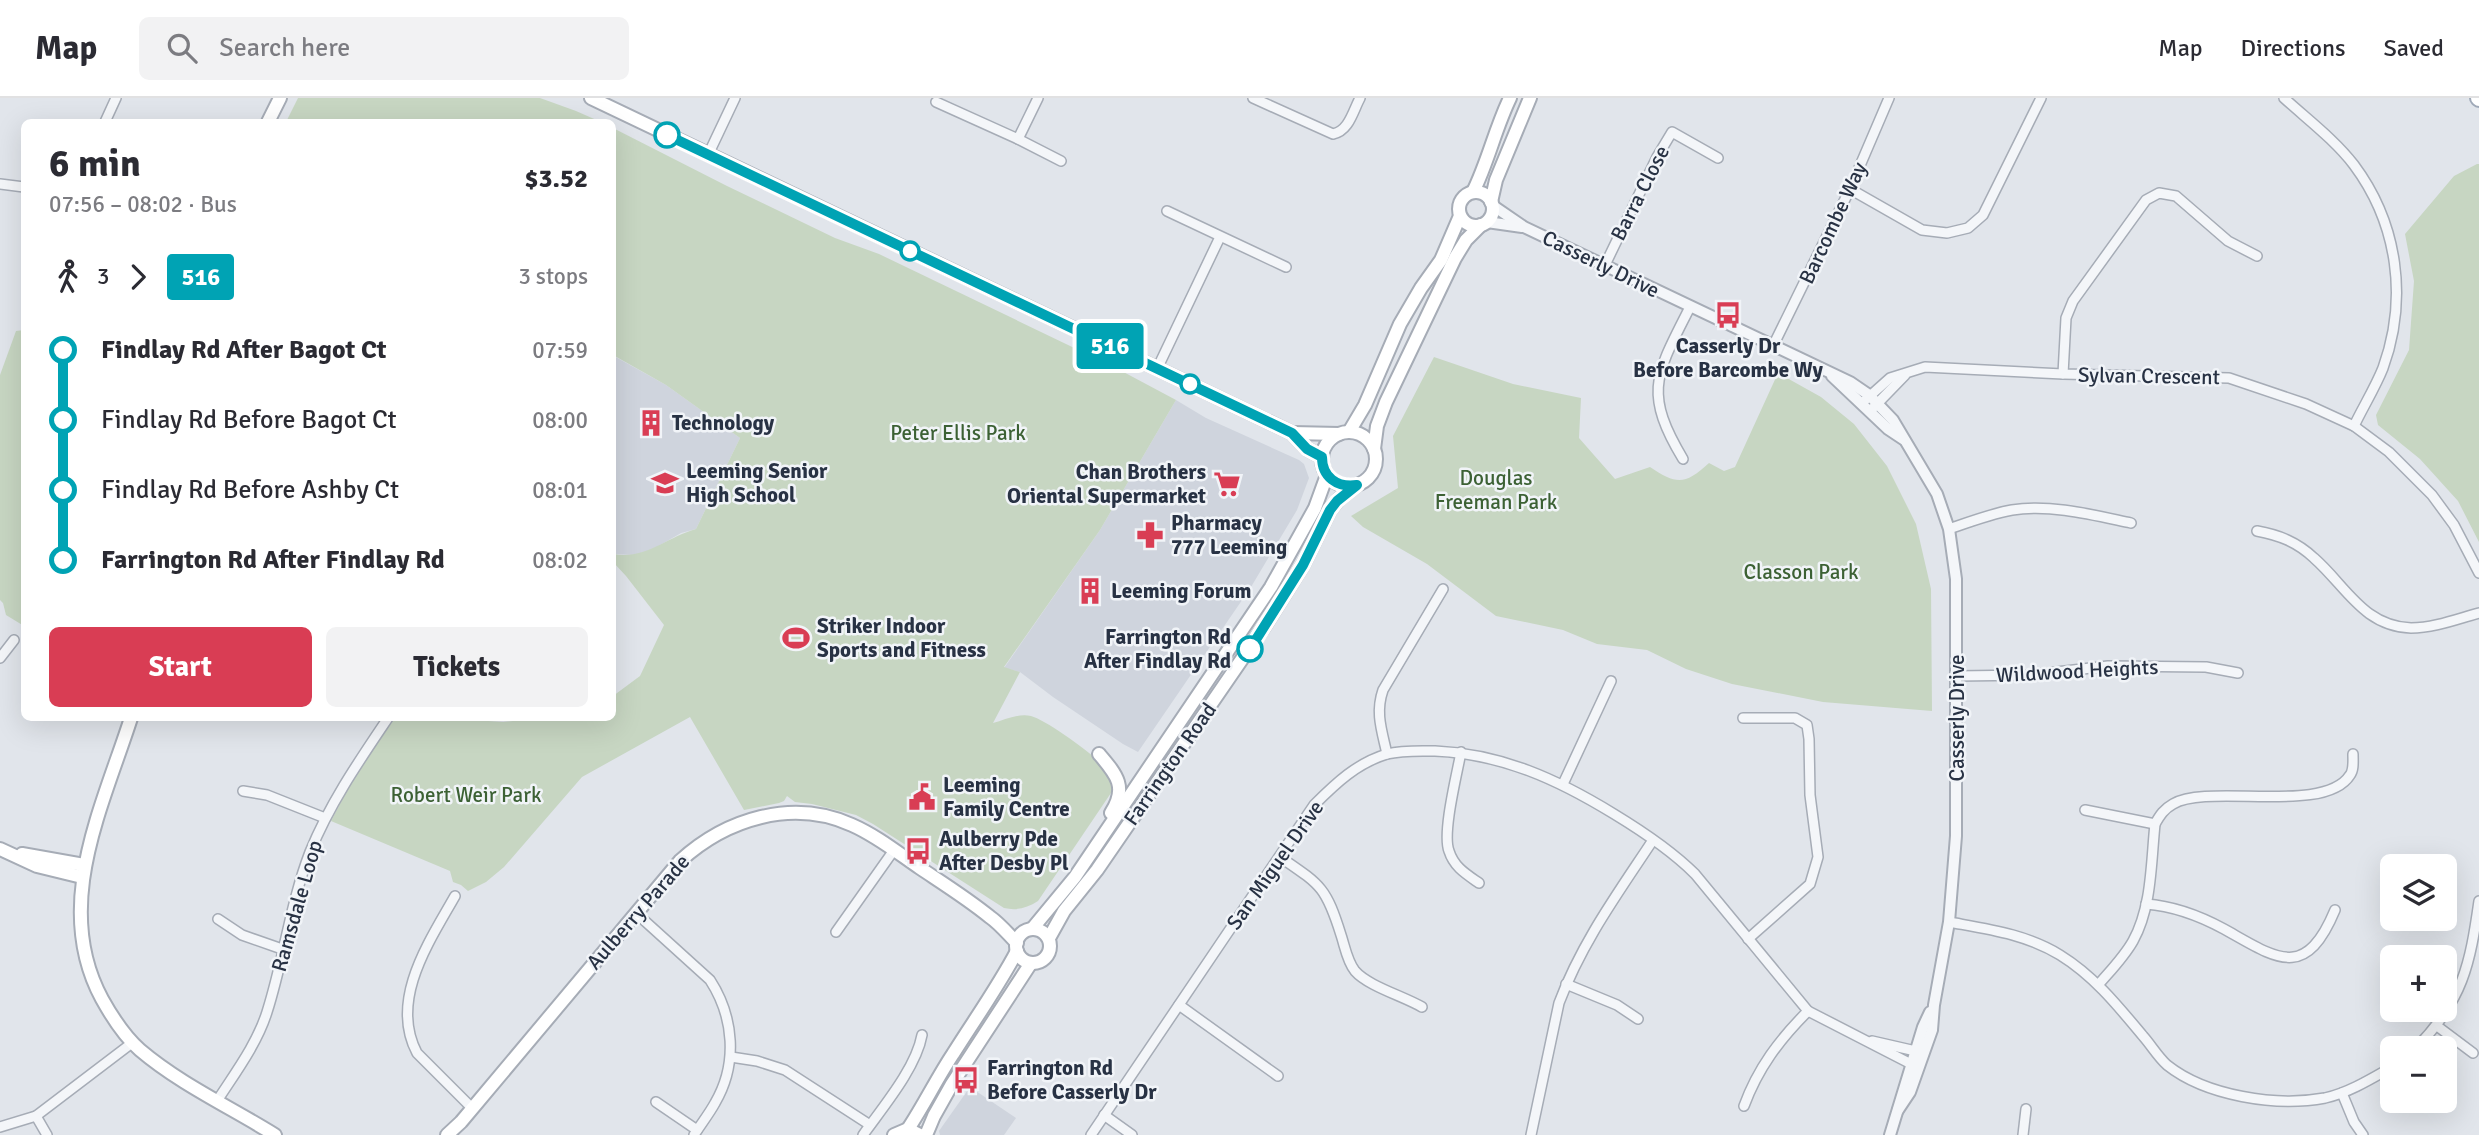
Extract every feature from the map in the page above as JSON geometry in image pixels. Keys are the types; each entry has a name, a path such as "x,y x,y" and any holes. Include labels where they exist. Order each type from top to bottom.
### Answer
{"main road":[{"path":"270,119 280,98"},
{"path":"591,98 1292,433 1307,449 1322,457"},
{"path":"1510,98 1481,176 1472,192 1461,201 1460,216 1441,260 1399,324 1365,405 1344,433 1327,443 1322,457 1327,475 1340,485 1357,485 1371,475 1376,458 1374,449 1377,426 1386,402 1455,258 1466,240 1492,214 1496,180 1530,98"},
{"path":"1472,192 1483,194 1492,204"},
{"path":"1460,216 1471,226 1484,224"},
{"path":"1292,433 1344,433 1364,437 1374,449"},
{"name":"Farrington Road","path":"1030,929 1075,877 1271,587 1315,508 1327,475"},
{"name":"Farrington Road","path":"1049,938 1065,911 1097,870 1272,616 1303,565 1330,510 1357,485"},
{"path":"130,721 83,871 79,915 89,973 106,1007 132,1043 167,1070 275,1135"},
{"path":"1075,877 1079,859 1116,804 1120,793 1115,772 1099,754"},
{"name":"Aulberry Parade","path":"447,1135 691,850 725,828 751,819 787,814 835,819 858,828 992,918 1017,947"},
{"path":"0,849 37,866 83,871"},
{"name":"Aulberry Parade","path":"992,918 1030,929"},
{"path":"894,1135 914,1132 922,1109 952,1055 996,989 1017,947 1020,935 1030,929 1042,931 1049,938 1049,953 1042,961 1031,963 1023,959 1017,947"},
{"path":"926,1135 952,1084 1031,963"}],"street":[{"path":"106,119 116,98"},
{"path":"708,155 735,98"},
{"path":"1018,139 1038,98"},
{"path":"1253,98 1333,134 1342,131 1346,126 1360,98"},
{"name":"Barcombe Way","path":"1773,346 1850,189 1889,98"},
{"path":"1850,189 1922,230 1947,233 1968,228 1983,215 2041,98"},
{"path":"2284,98 2353,163 2378,205 2388,228 2395,259 2397,306 2392,338 2382,371 2354,426"},
{"path":"936,102 1061,161"},
{"name":"Barra Close","path":"1605,265 1657,157 1672,132 1718,159"},
{"path":"0,184 21,187"},
{"path":"2063,374 2066,317 2073,301 2146,200 2159,192 2176,196 2228,241 2257,256"},
{"name":"Casserly Drive","path":"1492,204 1524,228 1829,373 1844,390 1870,403 1888,429 1906,440 1937,494 1949,529 1956,579 1956,836 1949,922 1934,1004 1890,1135"},
{"path":"1167,211 1286,267"},
{"name":"Casserly Drive","path":"1484,224 1524,228"},
{"path":"1157,369 1220,237"},
{"path":"1683,459 1662,421 1656,394 1661,366 1690,307"},
{"name":"Sylvan Crescent","path":"1870,403 1890,378 1925,367 2229,378 2305,404 2354,426 2389,452 2431,495 2454,525 2479,573"},
{"path":"1949,529 1995,514 2025,509 2057,509 2131,523"},
{"path":"2257,531 2280,536 2305,550 2326,569 2351,600 2380,621 2413,628 2479,613"},
{"path":"1387,754 1378,713 1379,701 1443,589"},
{"path":"0,658 14,640"},
{"name":"Wildwood Heights","path":"1957,676 2031,676 2108,666 2206,667 2238,673"},
{"path":"1563,784 1611,681"},
{"path":"1743,718 1795,719 1807,725 1810,795 1818,856 1810,884 1748,939"},
{"name":"Ramsdale Loop","path":"217,1101 260,1030 267,1013 304,870 325,818 337,794 386,721"},
{"name":"San Miguel Drive","path":"1091,1135 1314,805 1335,783 1356,767 1387,754 1410,750 1461,752 1522,766 1563,784 1653,840 1680,859 1695,874 1808,1011 1915,1066"},
{"path":"1461,752 1448,832 1448,850 1458,868 1479,883"},
{"path":"2099,984 2133,941 2146,904 2155,824 2162,812 2175,802 2208,796 2271,798 2328,791 2343,784 2352,773 2353,754"},
{"path":"243,790 267,795 325,818"},
{"path":"2085,810 2155,824"},
{"path":"1531,1135 1559,1003 1566,984 1588,937 1653,840"},
{"path":"836,932 894,850"},
{"path":"1280,858 1315,881 1331,903 1350,962 1356,972 1422,1007"},
{"path":"455,896 434,933 417,972 406,1011 412,1042 418,1053 472,1108"},
{"path":"2427,1036 2437,1026 2466,973 2479,901"},
{"path":"2146,904 2162,905 2197,916 2264,953 2281,957 2303,955 2309,951 2322,936 2335,910"},
{"path":"636,913 710,980 718,992 727,1017 731,1057 723,1089 695,1133 656,1102"},
{"path":"218,919 242,935 282,949"},
{"path":"1949,922 2000,931 2060,955 2099,984 2167,1064 2211,1088 2242,1097 2279,1101 2325,1098 2342,1093 2380,1073"},
{"path":"1566,984 1617,1005 1638,1019"},
{"path":"1178,1005 1279,1076"},
{"path":"1744,1106 1754,1079 1792,1027 1808,1011"},
{"path":"2437,1026 2473,1054"},
{"path":"863,1135 912,1063 922,1035"},
{"name":"San Miguel Drive","path":"1867,1040 1920,1052"},
{"path":"0,1127 36,1115 132,1043"},
{"path":"731,1057 757,1061 785,1070 870,1125"},
{"path":"2342,1093 2354,1122 2363,1135"},
{"path":"2023,1135 2026,1109"},
{"path":"36,1115 47,1135"},
{"path":"1104,1115 1132,1135"}],"shaded area":[{"name":"Leeming Senior High School","path":"616,357 666,385 740,438 696,529 681,533 650,551 634,555 616,554"},
{"path":"1176,400 1206,418 1299,460 1304,464 1309,478 1297,510 1251,587 1138,752 1053,697 1020,672 1004,668 1100,530"},
{"path":"970,1087 1016,1118 1004,1135 940,1135 939,1131"}],"green space":[{"path":"298,98 540,98 594,119 288,119"},
{"path":"616,130 835,238 879,254 1116,368 1176,400 1100,530 1004,667 1020,672 993,723 1021,715 1039,719 1086,751 1106,768 1113,780 1113,790 1038,901 1018,909 1004,908 856,815 795,802 787,796 779,803 744,810 690,717 582,777 504,867 486,882 468,891 453,882 450,871 331,821 354,777 393,721 616,721 616,694 640,676 664,625 616,565 616,554 646,551 696,529 740,438 666,385 616,357"},
{"path":"2477,164 2479,542 2458,501 2420,459 2378,425 2376,415 2409,350 2414,281 2405,234 2454,176"},
{"path":"21,330 21,624 6,615 0,600 0,375 16,331"},
{"path":"1434,357 1513,384 1581,398 1579,438 1615,479 1650,467 1667,477 1681,480 1687,479 1709,463 1724,471 1735,467 1778,373 1821,397 1854,424 1887,466 1916,524 1931,589 1932,711 1823,702 1732,684 1686,669 1647,650 1597,644 1563,630 1496,616 1427,564 1363,527 1351,516 1398,488 1393,436"}],"bus line":[{"name":"516","path":"667,135 1292,433 1307,449 1322,457 1324,470 1333,481 1340,485 1357,485 1330,510 1303,565 1250,649"}],"place":[{"name":"Casserly Dr Before Barcombe Wy","path":"1728,315"},
{"name":"Technology","path":"651,423"},
{"name":"Leeming Senior High School","path":"665,483"},
{"name":"Chan Brothers Oriental Supermarket","path":"1227,484"},
{"name":"Pharmacy 777 Leeming","path":"1150,535"},
{"name":"Leeming Forum","path":"1090,591"},
{"name":"Striker Indoor Sports and Fitness","path":"796,638"},
{"name":"Farrington Rd After Findlay Rd","path":"1250,649"},
{"name":"Leeming Family Centre","path":"922,797"},
{"name":"Aulberry Pde After Desby Pl","path":"918,851"},
{"name":"Farrington Rd Before Casserly Dr","path":"966,1080"}],"park label":[{"name":"Peter Ellis Park","path":"958,433"},
{"name":"Douglas Freeman Park","path":"1496,490"},
{"name":"Classon Park","path":"1801,572"},
{"name":"Robert Weir Park","path":"466,795"}]}
